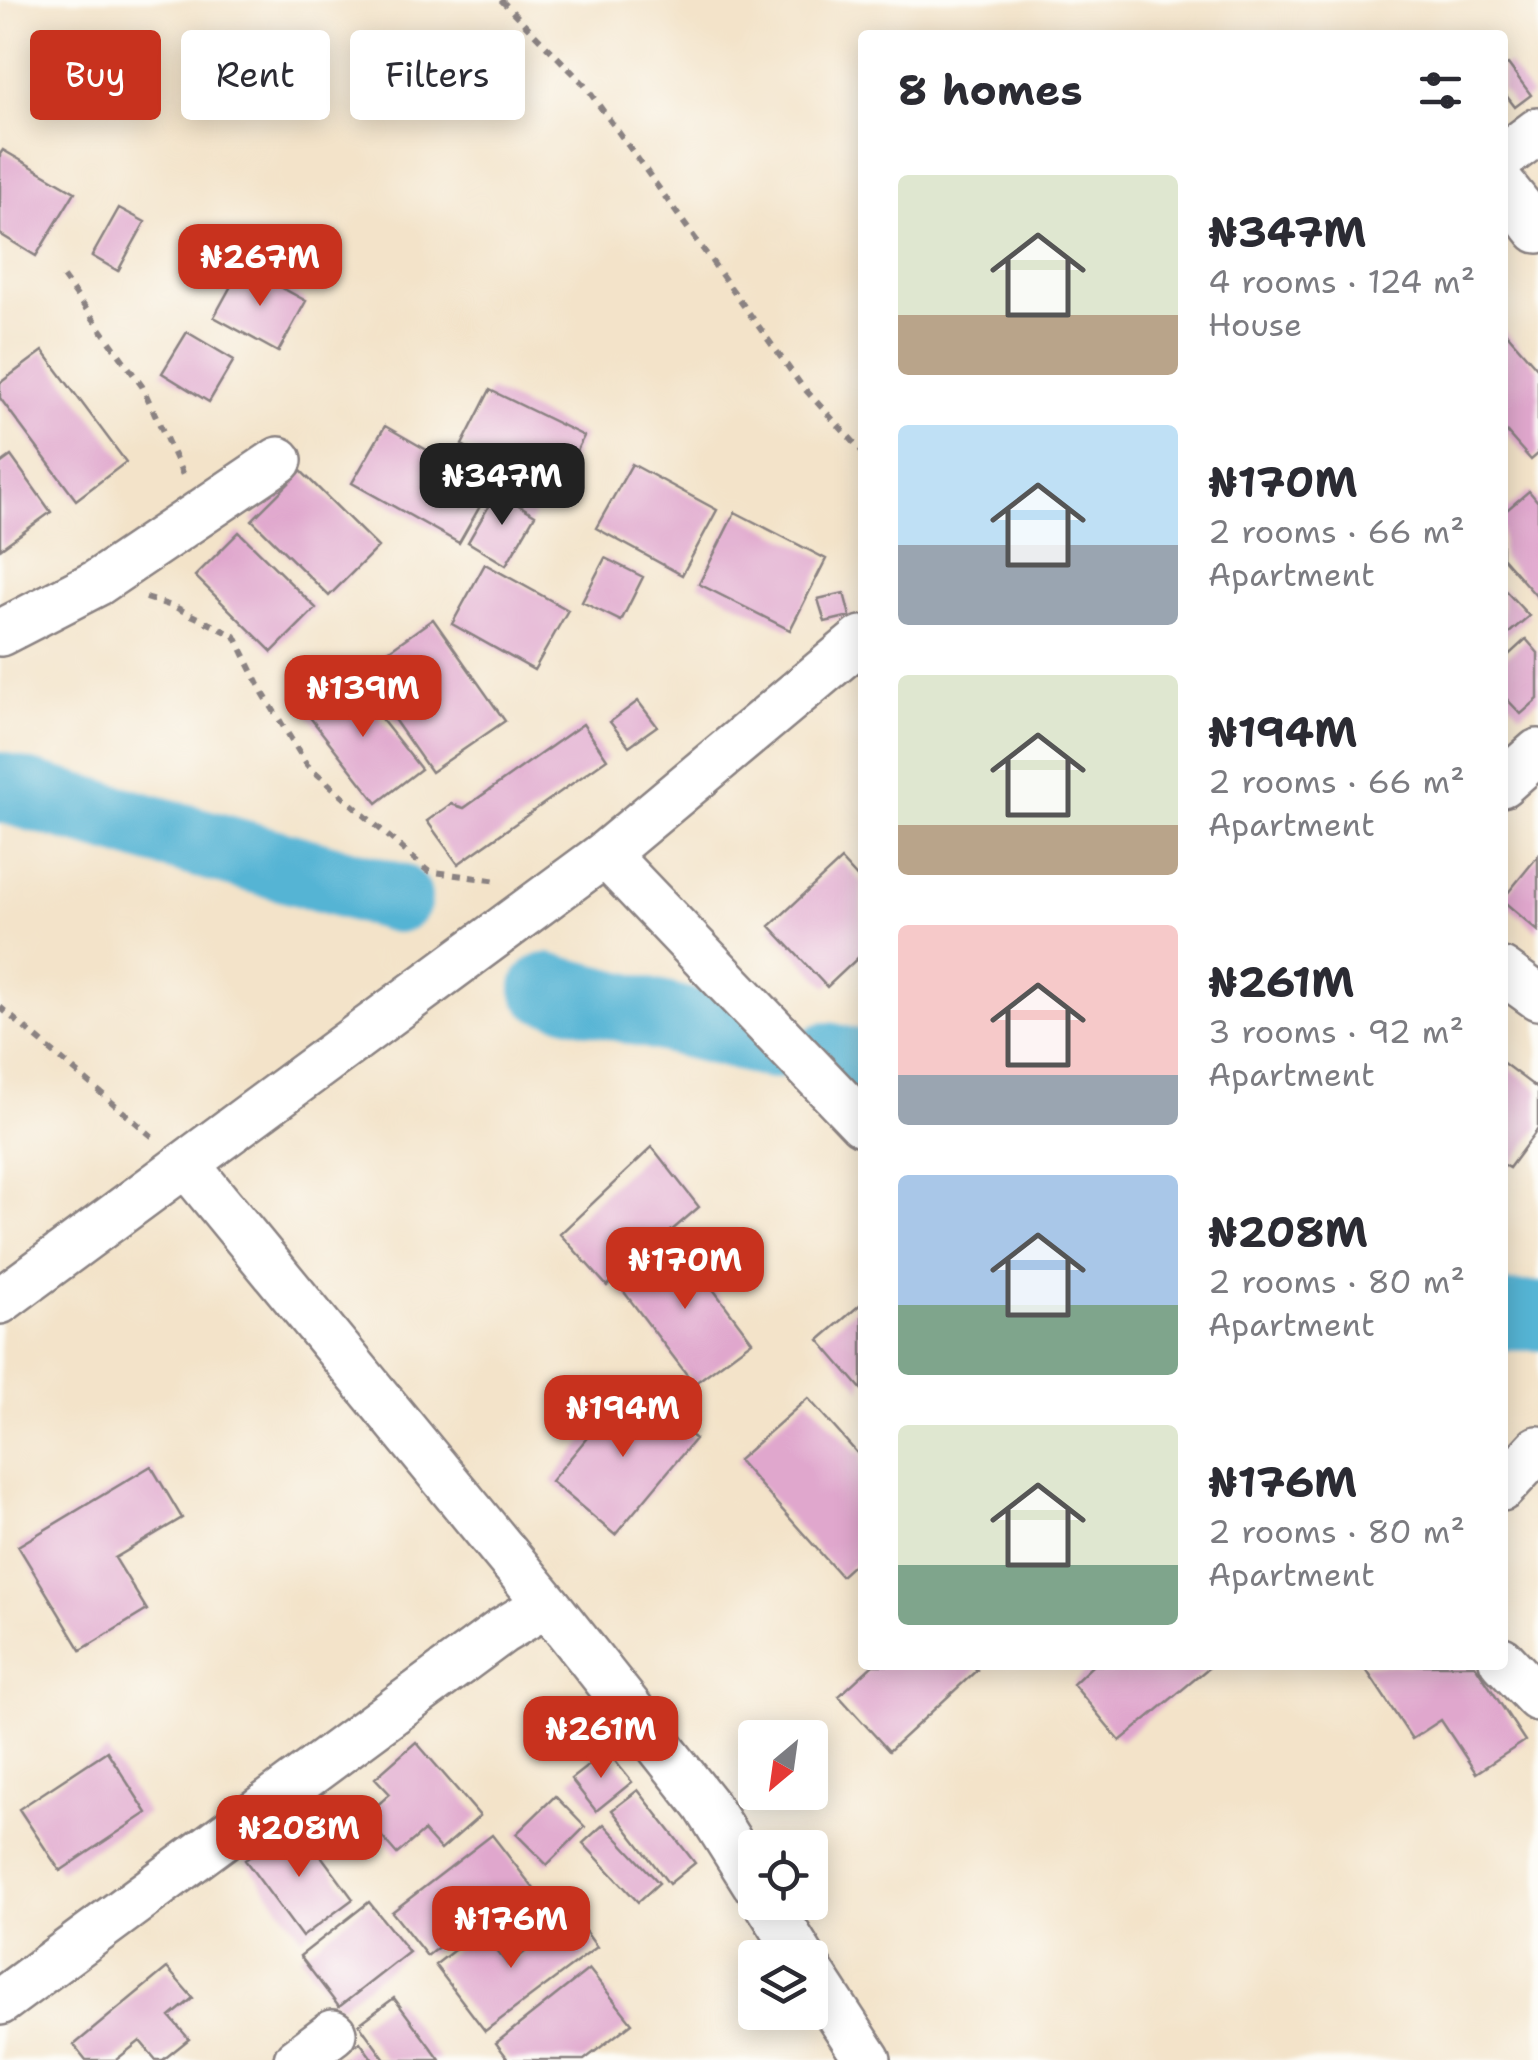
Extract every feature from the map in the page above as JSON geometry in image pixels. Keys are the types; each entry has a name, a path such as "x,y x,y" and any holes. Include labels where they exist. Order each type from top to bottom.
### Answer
{"street":[{"path":"1508,154 1538,131"},
{"path":"1508,193 1538,230"},
{"path":"0,633 97,583 279,460"},
{"path":"0,1301 605,854 858,642"},
{"path":"1508,779 1538,752"},
{"path":"605,854 858,1118"},
{"path":"1508,975 1538,997"},
{"path":"186,1164 547,1604 706,1805 738,1857"},
{"path":"1508,1482 1538,1449"},
{"path":"0,2002 502,1631 547,1604"},
{"path":"1508,1666 1538,1698"},
{"path":"828,1999 868,2060"},
{"path":"297,2060 333,2034"}],"path":[{"path":"501,0 582,82 801,385 858,447"},
{"path":"63,277 142,386 200,513"},
{"path":"97,583 175,607 235,636 306,765 428,871 559,888"},
{"path":"0,1007 186,1164"}],"building":[{"path":"1508,64 1531,95 1515,107 1508,98"},
{"path":"3,150 75,192 36,256 0,234"},
{"path":"119,208 145,222 118,271 92,256"},
{"path":"242,266 306,301 278,352 214,317"},
{"path":"187,332 234,360 209,402 162,373"},
{"path":"1508,335 1538,369 1538,454 1531,460 1508,434"},
{"path":"43,351 126,462 76,500 0,398 0,383"},
{"path":"490,390 584,436 556,492 462,445"},
{"path":"385,426 491,487 459,543 352,483"},
{"path":"11,456 51,512 0,549 0,464"},
{"path":"632,464 717,510 682,575 596,528"},
{"path":"301,471 378,547 329,596 252,520"},
{"path":"1529,491 1538,502 1538,598 1508,564 1508,509"},
{"path":"497,492 535,515 506,565 468,542"},
{"path":"735,512 826,559 790,630 699,584"},
{"path":"239,532 316,608 272,652 195,576"},
{"path":"605,558 643,577 621,621 582,602"},
{"path":"485,564 568,610 534,670 452,624"},
{"path":"844,593 850,616 825,622 818,599"},
{"path":"1508,593 1529,616 1508,634"},
{"path":"433,619 505,721 431,772 360,671"},
{"path":"1526,639 1538,653 1538,699 1521,714 1508,700 1508,656"},
{"path":"348,677 421,769 377,803 305,711"},
{"path":"638,701 657,726 629,746 610,722"},
{"path":"583,724 607,759 458,864 427,821 451,804 464,808"},
{"path":"1538,856 1538,931 1508,905 1508,893"},
{"path":"841,860 858,879 858,958 827,987 770,926"},
{"path":"1508,1066 1538,1089 1538,1129 1509,1168"},
{"path":"652,1147 699,1207 607,1286 560,1234"},
{"path":"676,1240 752,1341 694,1384 618,1284"},
{"path":"858,1306 858,1385 819,1340"},
{"path":"631,1385 695,1439 615,1535 551,1481"},
{"path":"808,1398 858,1454 858,1561 841,1576 738,1460"},
{"path":"151,1466 182,1518 115,1558 147,1610 81,1650 18,1546"},
{"path":"868,1670 977,1670 889,1751 839,1696"},
{"path":"1088,1670 1206,1670 1120,1741 1073,1684"},
{"path":"1366,1670 1478,1670 1525,1741 1476,1773 1441,1720 1412,1739"},
{"path":"416,1742 480,1816 441,1850 424,1831 397,1854 382,1837 373,1844 356,1824 390,1794 375,1778"},
{"path":"107,1751 147,1813 60,1871 19,1809"},
{"path":"607,1751 632,1782 596,1811 571,1779"},
{"path":"638,1790 695,1863 669,1884 612,1810"},
{"path":"555,1796 585,1827 547,1865 516,1834"},
{"path":"296,1822 353,1899 302,1937 245,1860"},
{"path":"604,1824 659,1883 638,1902 583,1843"},
{"path":"492,1835 559,1921 510,1959 477,1917 427,1956 392,1912"},
{"path":"369,1902 409,1952 339,2007 300,1956"},
{"path":"573,1915 597,1947 485,2031 435,1965 480,1930 508,1965"},
{"path":"167,1968 193,1998 170,2017 189,2039 163,2060 156,2060 140,2041 116,2060 86,2060 74,2045"},
{"path":"589,1969 632,2023 584,2060 509,2060 496,2043"},
{"path":"394,1998 440,2060 385,2060 359,2024"},
{"path":"360,2042 373,2060 335,2060"}],"waterway":[{"path":"0,787 397,898"},
{"path":"546,988 772,1044"},
{"path":"827,1057 858,1065"},
{"path":"1508,1316 1538,1316"}]}
